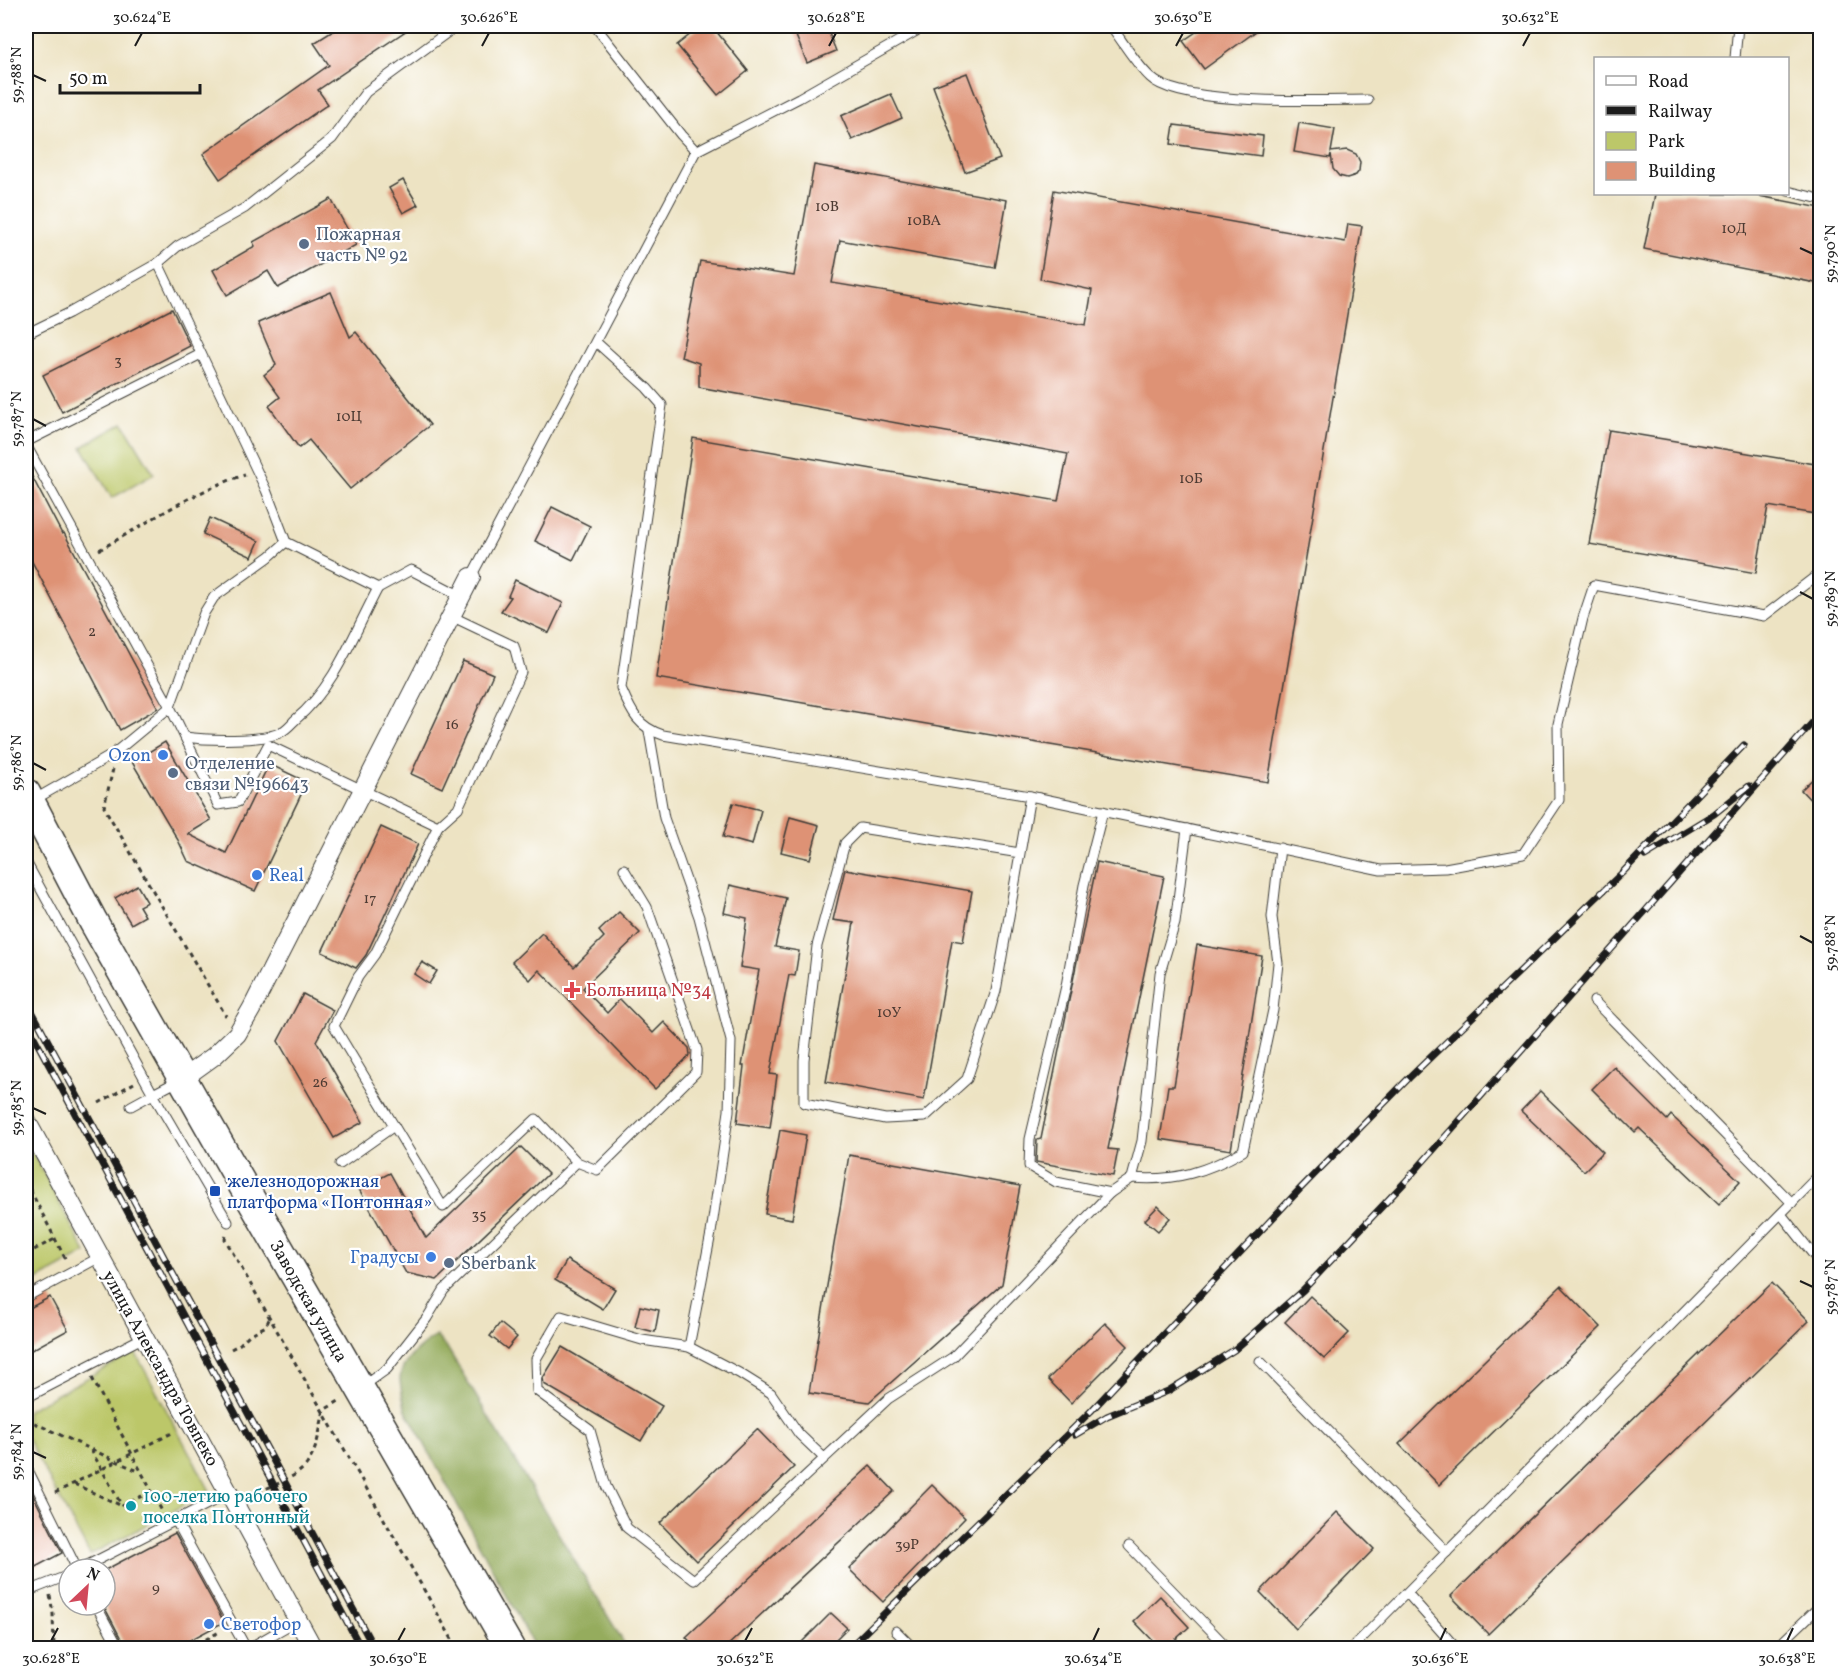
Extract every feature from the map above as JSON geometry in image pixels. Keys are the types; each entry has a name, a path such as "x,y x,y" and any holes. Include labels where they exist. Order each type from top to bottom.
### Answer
{"main road":[{"name":"Заводская улица","path":"27,796 93,921 182,1079 510,1648"}],"street":[{"path":"182,1079 214,1056 237,1034 252,1008 471,577"},
{"name":"улица Александра Товпеко","path":"27,1128 314,1648"}],"lane":[{"path":"26,334 69,313 158,263 178,246 245,208 332,139 366,92 456,26"},
{"path":"595,26 696,151"},
{"path":"471,577 696,151 799,99 925,26"},
{"path":"1111,26 1151,79 1177,91 1239,100 1368,100"},
{"path":"1735,57 1738,26"},
{"path":"1789,191 1821,199"},
{"path":"158,263 257,471 286,542 378,588"},
{"path":"596,342 647,388 662,405 621,688 633,714 650,731 663,735 1030,796 1381,870 1445,868 1522,854 1559,800 1558,724 1582,618 1594,585 1764,616 1821,573"},
{"path":"201,354 26,444 170,707 219,805 238,802 268,745 301,716 326,688 378,588 411,570 461,596"},
{"path":"27,796 112,755 170,707 204,614 214,597 286,542"},
{"path":"451,616 514,646 520,672 458,808 438,826 375,954 358,977 334,1026 443,1208 536,1119 577,1162 597,1170 696,1072 698,1050 647,907 624,869"},
{"path":"650,731 664,818 699,917 731,1041 729,1111 711,1233 689,1347"},
{"path":"185,737 205,740 281,733"},
{"path":"268,745 438,826"},
{"path":"1020,853 860,828 845,843 818,946 804,1060 804,1103 885,1119 925,1117 967,1079 996,991 1030,796"},
{"path":"1103,811 1084,885 1066,986 1030,1139 1029,1166 1056,1182 1110,1192"},
{"path":"1132,1178 1142,1141 1160,974 1175,923 1187,829"},
{"path":"824,1458 799,1434 771,1393 689,1347 642,1340 561,1316 537,1359 537,1391 590,1430 606,1486 627,1528 694,1580 888,1399 953,1357 1110,1192 1132,1178 1147,1180 1187,1175 1217,1166 1243,1150 1273,1010 1278,963 1272,917 1280,848"},
{"path":"26,862 153,1094 228,1222"},
{"path":"1594,1001 1792,1203"},
{"path":"131,1106 182,1079"},
{"path":"340,1164 394,1126"},
{"path":"359,1389 387,1369 427,1318 444,1290 577,1162"},
{"path":"1352,1648 1821,1174"},
{"path":"1781,1214 1821,1263"},
{"path":"26,1297 100,1257"},
{"path":"26,1398 144,1337"},
{"path":"1260,1361 1447,1552"},
{"path":"26,1466 73,1557"},
{"path":"102,1557 229,1493"},
{"path":"172,1521 247,1648 298,1620"},
{"path":"1129,1546 1228,1648"},
{"path":"26,1592 57,1581"},
{"path":"1407,1593 1456,1648"},
{"path":"1776,1648 1821,1606"},
{"path":"102,1617 119,1648"},
{"path":"896,1631 913,1648"}],"path":[{"path":"87,557 204,492 226,481 257,471"},
{"path":"115,761 104,807 237,1034"},
{"path":"99,1103 144,1077"},
{"path":"26,1182 72,1272"},
{"path":"228,1222 225,1239 457,1648"},
{"path":"26,1254 55,1239"},
{"path":"231,1349 249,1335 266,1326 270,1317"},
{"path":"86,1367 152,1491 172,1521"},
{"path":"229,1493 246,1496 301,1471 308,1463 314,1449 324,1410 359,1389"},
{"path":"26,1419 142,1473"},
{"path":"42,1499 191,1424"},
{"path":"90,1449 122,1506"},
{"path":"74,1484 122,1506"},
{"path":"122,1506 152,1491"},
{"path":"48,1585 53,1614 54,1648"},
{"path":"190,1648 233,1625"},
{"path":"203,1641 213,1648"}],"green space":[{"path":"123,423 154,474 112,498 82,447"},
{"path":"28,1144 86,1253 26,1286 26,1145"},
{"path":"436,1336 449,1351 627,1648 535,1648 405,1408 400,1382 404,1366 413,1354"},
{"path":"135,1352 210,1491 90,1555 26,1436 26,1411"}],"building":[{"path":"341,26 413,26 318,90 328,104 220,179 203,154 329,65 314,43"},
{"path":"701,26 712,26 748,71 718,95 677,45"},
{"path":"792,26 826,26 836,51 807,63"},
{"path":"1205,26 1263,26 1204,69 1183,41"},
{"path":"967,73 1000,159 965,172 933,86"},
{"path":"891,94 902,118 852,140 841,116"},
{"path":"1299,123 1335,129 1331,152 1347,150 1356,154 1360,162 1356,175 1347,178 1339,176 1333,169 1331,154 1330,158 1294,152"},
{"path":"1174,125 1263,136 1261,156 1171,144"},
{"path":"814,165 1007,200 995,268 840,240 832,283 1086,325 1092,290 1040,279 1054,190 1345,242 1348,224 1362,226 1268,782 656,678 693,438 1058,501 1068,454 699,387 699,363 681,357 700,261 794,276"},
{"path":"403,180 418,205 403,213 389,188"},
{"path":"1655,195 1754,195 1821,208 1821,284 1644,249"},
{"name":"Пожарная часть № 92","path":"331,199 356,245 278,288 268,271 227,295 213,270 255,246 253,242"},
{"path":"331,292 350,337 356,332 430,425 350,489 309,440 299,448 269,406 280,397 264,375 276,365 258,323"},
{"path":"172,309 190,346 62,412 43,375"},
{"path":"1609,430 1821,465 1821,515 1768,506 1756,573 1589,544"},
{"path":"26,465 158,708 120,730 26,550"},
{"path":"552,507 590,526 573,560 535,541"},
{"path":"210,518 259,541 252,557 203,534"},
{"path":"515,580 563,603 549,633 501,611 511,597 508,596"},
{"path":"463,661 493,674 442,788 411,774"},
{"path":"165,742 211,820 188,834 226,853 269,764 307,782 255,891 188,861 132,762"},
{"path":"1821,771 1821,811 1801,790"},
{"path":"733,803 761,810 752,845 723,837"},
{"path":"790,817 819,825 810,859 781,852"},
{"path":"381,827 418,844 366,955 356,968 322,952"},
{"path":"1097,862 1164,876 1108,1149 1118,1150 1113,1176 1036,1162 1037,1140 1041,1139"},
{"path":"845,869 972,891 963,942 952,940 924,1100 826,1082 854,923 833,920"},
{"path":"137,885 147,902 139,906 145,916 131,924 115,898"},
{"path":"730,885 786,898 775,947 799,951 795,976 789,975 770,1074 777,1075 770,1128 737,1123 744,1066 742,1066 759,970 740,967 747,918 724,913"},
{"path":"619,912 640,933 583,988 607,1013 620,999 653,1033 664,1022 689,1048 690,1055 655,1089 539,970 530,980 512,962 542,933 574,967 604,937 599,931"},
{"path":"1197,945 1262,956 1231,1150 1160,1139 1168,1086 1174,1086"},
{"path":"422,962 437,971 429,984 414,974"},
{"path":"303,994 333,1010 316,1041 363,1122 334,1138 278,1041"},
{"path":"1614,1067 1667,1120 1671,1115 1740,1181 1719,1204 1639,1128 1635,1132 1592,1089"},
{"path":"1540,1091 1603,1152 1584,1171 1521,1111"},
{"path":"780,1130 806,1135 792,1219 765,1214"},
{"path":"521,1147 548,1174 437,1280 406,1273 359,1189 390,1173 426,1238"},
{"path":"849,1155 1020,1186 1002,1284 869,1402 809,1393"},
{"path":"1158,1206 1170,1218 1158,1231 1145,1220"},
{"path":"567,1260 615,1289 603,1309 555,1280"},
{"path":"1772,1283 1809,1321 1488,1634 1451,1596"},
{"path":"1561,1286 1601,1327 1439,1485 1399,1444"},
{"path":"1310,1296 1349,1333 1324,1359 1285,1322"},
{"path":"50,1297 68,1330 26,1353 26,1310"},
{"path":"640,1306 659,1310 655,1332 635,1327"},
{"path":"500,1323 517,1337 507,1349 490,1336"},
{"path":"1105,1323 1128,1346 1071,1403 1048,1379"},
{"path":"562,1347 662,1406 641,1441 544,1384 543,1378"},
{"path":"757,1429 794,1467 697,1561 660,1523"},
{"path":"870,1466 894,1491 725,1648 696,1648 686,1637"},
{"path":"26,1481 62,1553 26,1572"},
{"path":"932,1485 965,1518 883,1602 849,1569"},
{"path":"1337,1512 1374,1549 1296,1629 1260,1592"},
{"path":"175,1533 224,1622 175,1648 126,1648 110,1617 117,1617 117,1564"},
{"path":"1160,1596 1189,1627 1166,1648 1160,1648 1134,1621"},
{"path":"831,1613 847,1628 827,1648 796,1648"}],"railway":[{"path":"1075,1435 1107,1416 1168,1391 1234,1350 1303,1290 1405,1182 1820,714"},
{"path":"849,1648 1091,1411 1300,1189 1409,1078 1623,872 1744,745"},
{"path":"1645,856 1714,814 1749,786"},
{"path":"26,1000 374,1648"},
{"path":"26,1022 361,1648"}],"place":[{"name":"Пожарная часть № 92","path":"304,244"},
{"name":"Ozon","path":"163,755"},
{"name":"Отделение связи №196643","path":"173,773"},
{"name":"Real","path":"257,875"},
{"name":"Больница №34","path":"572,990"},
{"name":"железнодорожная платформа «Понтонная»","path":"215,1191"},
{"name":"Градусы","path":"431,1257"},
{"name":"Sberbank","path":"449,1263"},
{"name":"100-летию рабочего поселка Понтонный","path":"131,1506"},
{"name":"Светофор","path":"209,1624"}]}
